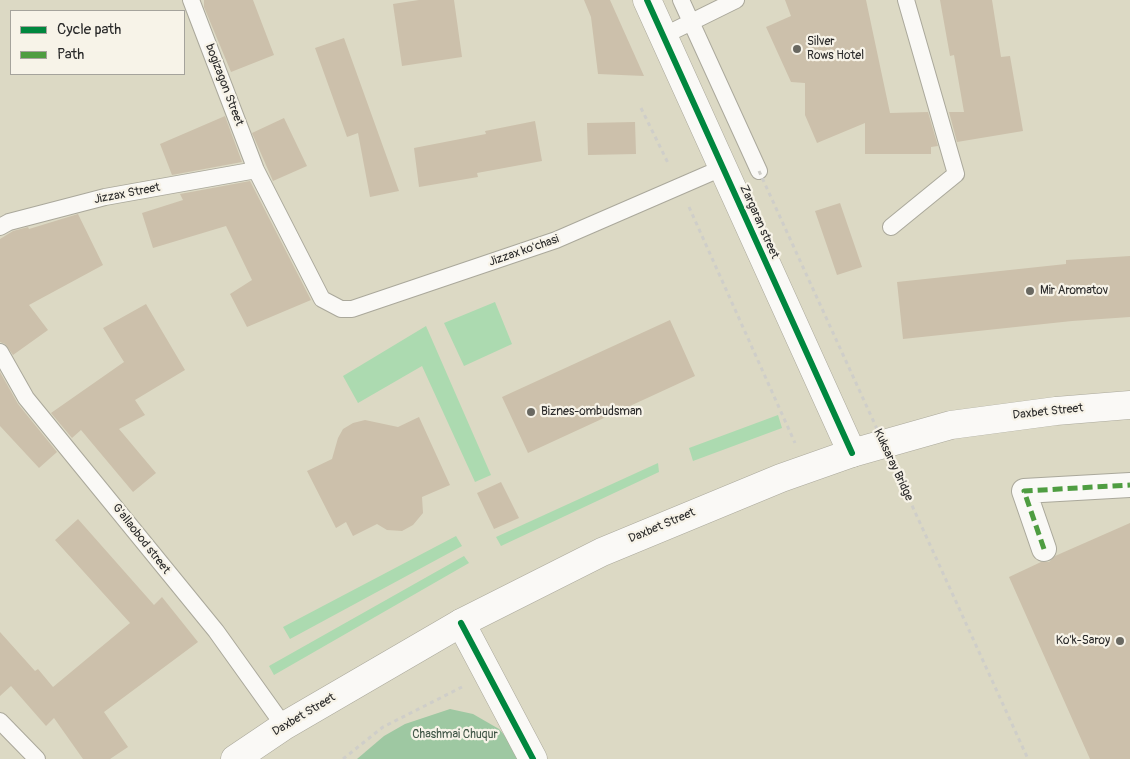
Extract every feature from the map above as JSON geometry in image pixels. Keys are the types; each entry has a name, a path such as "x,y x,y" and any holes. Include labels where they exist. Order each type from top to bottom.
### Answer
{"main road":[{"name":"Zargaran street","path":"647,0 852,453"},
{"name":"Daxbet Street","path":"235,759 284,726 461,623 602,552 656,528 852,453 950,425 1056,411 1130,405"},
{"path":"461,623 482,666 533,759"}],"street":[{"path":"1044,549 1024,491 1130,485"}],"lane":[{"name":"bogizagon Street","path":"191,0 256,170 322,299"},
{"path":"681,0 690,24 759,171"},
{"path":"663,36 736,0"},
{"path":"891,227 956,174 906,0"},
{"name":"Jizzax ko'chasi","path":"322,299 341,309 352,309 556,240 722,168"},
{"name":"Jizzax Street","path":"0,227 9,222 105,197 256,170"},
{"name":"G'allaobod street","path":"0,352 26,398 216,631 284,726"},
{"path":"0,721 37,759"}],"path":[{"path":"641,108 679,186 807,469"},
{"path":"343,759 383,727 477,679 482,666"}],"green space":[{"path":"495,302 512,344 464,366 444,323"},
{"path":"426,326 491,475 475,482 422,366 358,403 343,376"},
{"path":"778,415 782,428 693,461 689,448"},
{"path":"658,463 659,472 501,546 496,537"},
{"path":"456,536 462,546 290,639 283,627"},
{"path":"464,556 469,563 274,675 269,666"},
{"name":"Chashmai Chuqur","path":"450,709 473,714 499,729 525,759 357,759 384,736 405,724"}],"building":[{"path":"204,0 253,0 274,55 231,72 204,7"},
{"path":"419,0 454,0 462,57 402,66 393,4"},
{"path":"584,0 610,0 644,76 598,74 591,17"},
{"path":"785,0 866,0 890,113 928,112 938,146 931,147 931,154 865,154 865,123 817,143 805,115 805,83 791,82 766,27 791,16"},
{"path":"940,0 992,0 1001,57 1010,56 1023,131 957,142 949,112 964,112 954,55 950,56"},
{"path":"344,38 399,191 370,197 358,133 347,137 315,48"},
{"path":"225,116 242,162 172,175 160,144"},
{"path":"284,118 307,166 273,181 252,133"},
{"path":"535,121 542,161 477,173 478,177 419,187 414,148 486,134 485,131"},
{"path":"635,122 636,154 588,155 587,123"},
{"path":"250,181 311,300 247,327 230,294 252,280 226,226 153,248 142,213 183,200 180,194"},
{"path":"840,203 862,267 837,275 815,211"},
{"path":"78,214 103,265 29,305 48,330 13,355 5,344 0,342 0,239 13,231 28,227 29,229"},
{"path":"1130,256 1130,317 1072,321 903,339 897,282 1066,264 1066,260"},
{"path":"146,304 185,370 135,400 145,415 119,429 156,473 133,492 81,430 72,438 51,413 124,362 103,328"},
{"path":"670,320 695,376 528,453 502,397"},
{"path":"0,372 18,404 57,452 39,468 0,426"},
{"path":"419,417 450,485 422,497 423,513 413,525 402,531 387,530 377,524 353,536 346,522 336,528 307,471 332,459 338,438 343,429 353,423 365,420 398,427"},
{"path":"501,482 519,518 494,529 477,493"},
{"path":"78,519 154,605 162,597 198,642 104,712 128,747 110,759 83,759 54,718 46,726 11,686 0,696 0,632 35,671 38,669 53,687 130,623 55,540"},
{"path":"1130,523 1130,759 1090,759 1009,577 1041,562 1049,562 1055,556"}],"marked path":[{"path":"1044,549 1024,491 1130,485"}],"cycle path":[{"path":"647,0 852,453"},
{"path":"461,623 533,759"}],"place":[{"name":"Silver Rows Hotel","path":"797,49"},
{"name":"Mir Aromatov","path":"1030,291"},
{"name":"Biznes-ombudsman","path":"531,412"},
{"name":"Ko'k-Saroy","path":"1120,641"}]}
